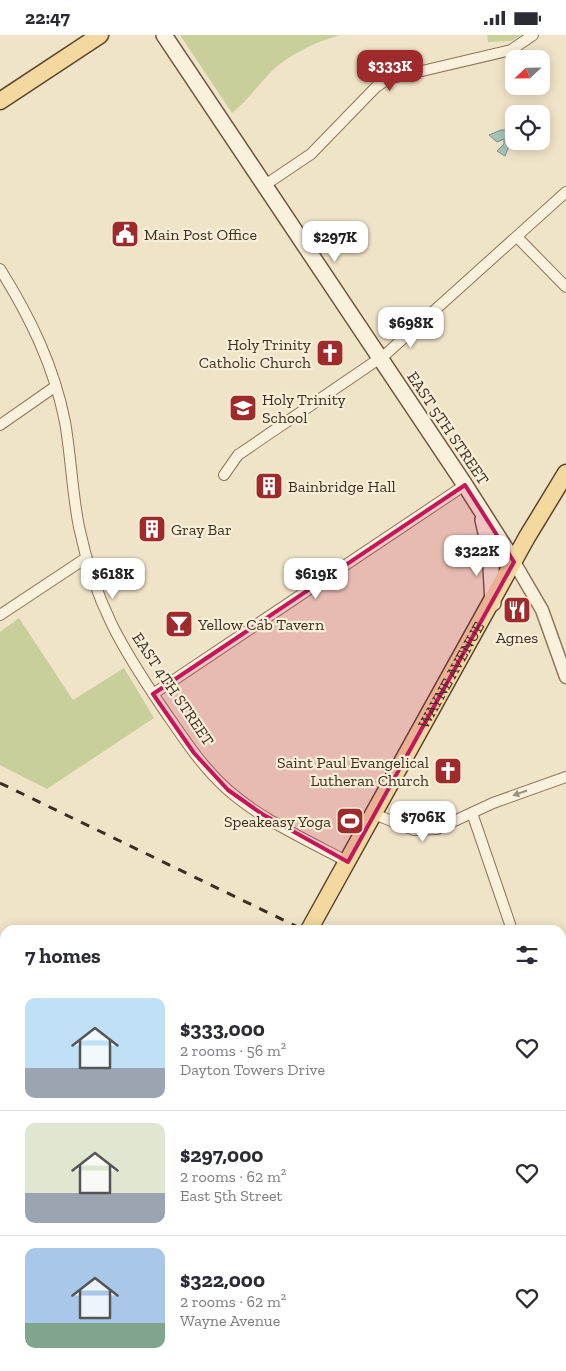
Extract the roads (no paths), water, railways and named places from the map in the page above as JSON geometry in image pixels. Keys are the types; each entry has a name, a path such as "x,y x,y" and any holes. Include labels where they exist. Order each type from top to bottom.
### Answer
{"main road":[{"path":"0,101 100,35"},
{"name":"EAST 5TH STREET","path":"164,35 465,485 514,562"},
{"name":"WAYNE AVENUE","path":"312,925 493,603 514,562 566,473"},
{"path":"480,509 491,552 493,603"}],"street":[{"path":"265,185 311,154 376,87 388,79 511,50 532,35"},
{"path":"224,475 238,455 380,358 566,192"},
{"path":"517,237 566,287"},
{"name":"EAST 4TH STREET","path":"0,269 31,321 56,386 64,420 76,509 86,558 101,604 118,641 194,753 228,790 262,814 348,862"},
{"path":"0,425 56,386"},
{"path":"153,694 465,485"},
{"path":"0,615 86,558"},
{"name":"EAST 5TH STREET","path":"514,562 542,610 566,677"},
{"path":"374,814 402,827 425,831 452,823 506,798 566,777"},
{"path":"472,813 510,925"}],"water":[{"path":"505,130 505,150 507,150 505,156 497,151 504,144 504,139 497,142 489,135"}],"railway":[{"path":"0,783 294,925"}],"place":[{"name":"Main Post Office","path":"125,234"},
{"name":"Holy Trinity Catholic Church","path":"330,353"},
{"name":"Holy Trinity School","path":"243,408"},
{"name":"Bainbridge Hall","path":"269,486"},
{"name":"Gray Bar","path":"152,529"},
{"name":"Agnes","path":"517,610"},
{"name":"Yellow Cab Tavern","path":"179,624"},
{"name":"Saint Paul Evangelical Lutheran Church","path":"448,771"},
{"name":"Speakeasy Yoga","path":"350,821"}]}
